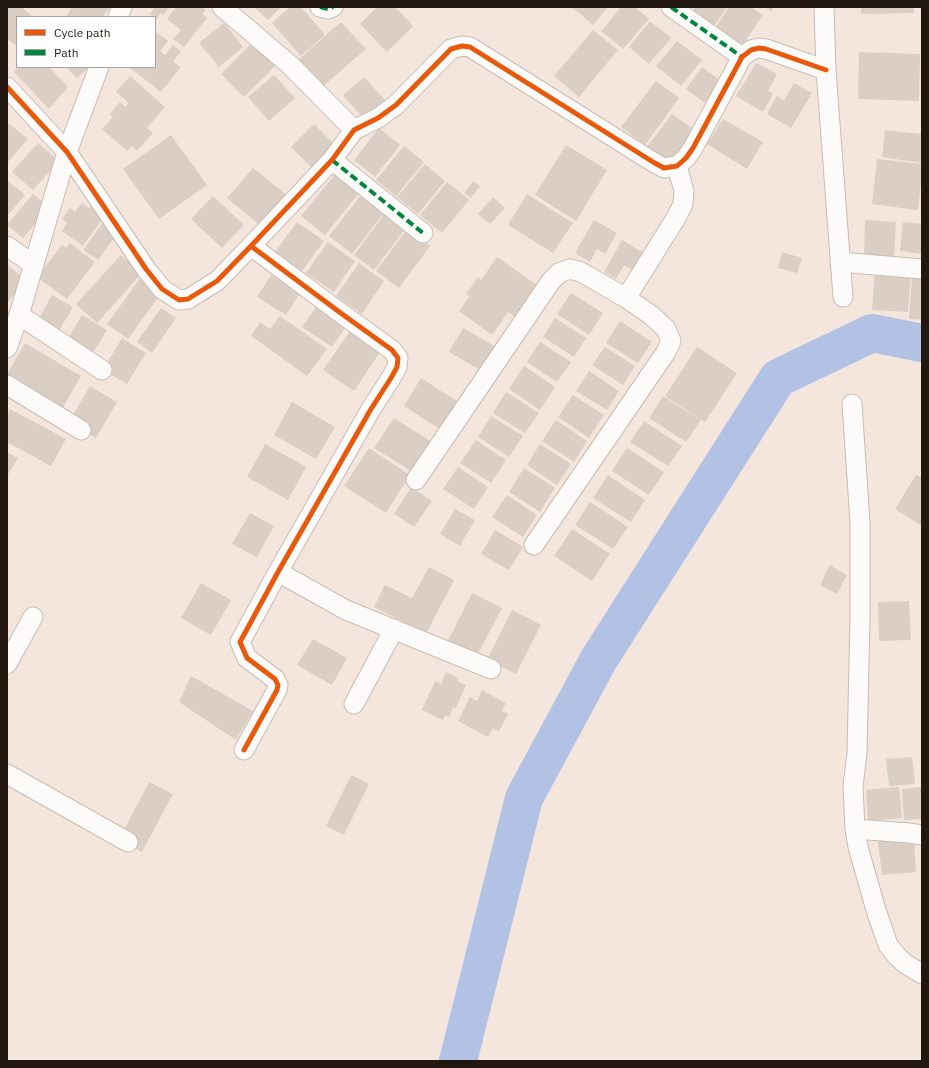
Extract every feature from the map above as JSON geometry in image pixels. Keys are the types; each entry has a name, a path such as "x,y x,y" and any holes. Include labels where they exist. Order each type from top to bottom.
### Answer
{"street":[{"path":"222,7 290,64 354,130"},
{"path":"320,7 328,9 333,7"},
{"path":"671,7 742,57"},
{"path":"824,7 826,70 843,297"},
{"path":"7,87 67,152 146,269 162,289 179,300 188,299 217,281 332,160 354,130 378,118 396,105 451,49 462,46 470,48 664,168 677,166 686,158 693,148 742,57 751,50 759,48 766,49 826,70"},
{"path":"7,348 19,315 67,152 99,68"},
{"path":"332,160 423,233"},
{"path":"626,298 684,204 684,191 677,166"},
{"path":"7,246 34,265"},
{"path":"244,750 278,686 275,679 247,658 240,642 371,409 391,378 397,367 398,358 392,350 251,246"},
{"path":"840,262 922,269"},
{"path":"416,480 551,281 559,273 570,269 581,272 626,298 651,315 666,329 671,341 666,352 534,544"},
{"path":"19,315 102,370"},
{"path":"7,385 81,430"},
{"path":"852,404 860,522 860,618 857,753 853,786 855,829 858,847 874,903 888,944 904,963 922,974"},
{"path":"278,572 346,610 492,669"},
{"path":"7,664 33,617"},
{"path":"354,704 394,629"},
{"path":"7,774 128,842"},
{"path":"855,829 922,835"}],"building":[{"path":"9,7 22,7 32,16 16,16 15,45 7,38 7,10"},
{"path":"72,7 78,9 79,7 110,7 104,16 67,16"},
{"path":"153,7 170,7 163,15 161,13 157,19 156,16 150,14 154,8"},
{"path":"176,7 203,7 206,10 202,14 207,18 184,47 173,39 181,30 167,19"},
{"path":"254,7 281,7 268,20"},
{"path":"290,7 301,7 325,35 301,56 272,23"},
{"path":"377,7 395,7 413,26 387,52 360,24"},
{"path":"572,7 608,7 593,25"},
{"path":"621,7 635,7 649,19 623,49 601,31"},
{"path":"695,7 727,7 714,26 693,11"},
{"path":"729,7 751,7 763,15 740,49 713,31"},
{"path":"765,7 774,7 771,11"},
{"path":"861,7 914,7 914,13 861,14"},
{"path":"650,21 671,38 649,64 629,47"},
{"path":"341,22 366,49 322,87 298,60"},
{"path":"224,23 243,47 219,67 199,43"},
{"path":"593,30 618,50 579,97 554,76"},
{"path":"156,32 168,41 160,51 165,55 173,45 181,51 173,62 181,67 161,92 130,68 156,68"},
{"path":"255,40 278,63 244,97 221,74"},
{"path":"677,41 702,60 681,86 656,66"},
{"path":"859,52 920,54 919,101 858,99"},
{"path":"756,63 777,74 768,91 773,94 763,112 736,96"},
{"path":"702,67 725,84 709,106 686,89"},
{"path":"17,68 50,68 68,87 49,109 14,72"},
{"path":"67,68 88,68 77,78"},
{"path":"274,75 295,98 269,121 248,97"},
{"path":"130,76 165,107 147,128 153,133 137,151 132,146 127,151 102,129 113,117 110,114 120,102 125,107 129,103 116,92"},
{"path":"364,77 385,100 364,119 343,95"},
{"path":"656,81 679,98 645,145 621,127"},
{"path":"794,83 812,93 791,128 767,114 777,96 784,100"},
{"path":"672,114 696,131 670,165 647,147"},
{"path":"723,119 763,142 747,169 707,144"},
{"path":"7,122 28,139 8,162 7,161"},
{"path":"314,124 336,146 313,169 291,147"},
{"path":"379,128 400,145 375,177 354,160"},
{"path":"885,130 922,134 922,163 882,157"},
{"path":"171,135 207,185 159,219 123,169"},
{"path":"38,143 59,161 33,190 12,172"},
{"path":"566,145 607,170 576,221 535,195"},
{"path":"404,146 424,162 396,196 376,180"},
{"path":"877,159 922,164 918,210 872,204"},
{"path":"425,164 445,181 418,214 397,197"},
{"path":"253,168 289,197 263,228 227,198"},
{"path":"336,173 360,192 325,235 301,216"},
{"path":"7,180 25,195 7,216"},
{"path":"473,181 480,186 471,198 464,193"},
{"path":"447,182 469,200 442,233 420,215"},
{"path":"33,194 49,207 23,238 7,225"},
{"path":"527,194 573,223 553,253 508,225"},
{"path":"361,195 384,213 352,254 329,236"},
{"path":"213,196 244,225 222,248 191,219"},
{"path":"493,197 505,208 490,224 478,214"},
{"path":"82,203 89,208 92,203 103,218 83,246 62,231 67,223 62,219 70,208 75,212"},
{"path":"386,212 406,228 374,270 354,255"},
{"path":"105,220 119,231 98,260 83,250"},
{"path":"594,220 617,233 605,254 597,249 590,262 575,253"},
{"path":"865,220 896,222 894,258 864,256"},
{"path":"297,222 324,241 302,271 275,252"},
{"path":"903,222 922,224 922,254 900,251"},
{"path":"407,229 430,246 399,288 376,271"},
{"path":"622,240 644,253 634,271 624,265 616,279 604,272"},
{"path":"328,242 355,261 334,292 306,273"},
{"path":"70,243 95,262 67,299 37,277 62,245 66,248"},
{"path":"782,252 802,258 797,273 778,268"},
{"path":"121,255 142,273 97,323 76,304"},
{"path":"497,257 541,288 518,319 508,312 492,335 459,311 470,296 466,294 478,277 481,280"},
{"path":"359,263 384,281 362,314 336,296"},
{"path":"7,264 26,281 7,303"},
{"path":"875,267 911,269 908,312 872,310"},
{"path":"271,275 300,293 286,315 257,297"},
{"path":"141,277 162,292 128,339 107,324"},
{"path":"912,278 922,278 922,320 909,319"},
{"path":"571,293 603,313 589,335 557,314"},
{"path":"52,295 73,307 54,339 34,327"},
{"path":"318,304 348,324 332,347 302,327"},
{"path":"161,308 176,318 152,353 137,342"},
{"path":"82,315 107,330 89,359 64,345"},
{"path":"280,316 327,349 307,376 251,336 260,322 270,329"},
{"path":"555,318 586,338 574,357 543,337"},
{"path":"620,321 652,342 638,363 606,343"},
{"path":"463,328 496,347 482,371 449,352"},
{"path":"350,331 380,352 354,391 323,370"},
{"path":"122,338 146,353 127,384 103,370"},
{"path":"540,342 571,362 557,382 527,362"},
{"path":"25,343 81,376 58,416 7,386 7,374"},
{"path":"605,347 635,366 623,385 592,365"},
{"path":"697,347 737,373 705,422 665,396"},
{"path":"524,366 555,387 540,410 509,389"},
{"path":"589,371 619,391 607,410 576,391"},
{"path":"421,378 460,403 443,431 404,406"},
{"path":"90,386 117,402 96,438 69,422"},
{"path":"506,392 539,413 525,433 493,413"},
{"path":"573,395 604,415 589,438 558,417"},
{"path":"663,396 701,420 686,442 649,418"},
{"path":"292,402 335,427 316,459 274,435"},
{"path":"10,409 66,439 51,466 7,442 7,415"},
{"path":"491,416 523,436 509,457 478,437"},
{"path":"394,418 430,441 411,471 374,448"},
{"path":"556,420 587,441 574,462 542,441"},
{"path":"644,421 682,446 668,466 630,442"},
{"path":"476,440 506,460 491,483 460,463"},
{"path":"265,444 306,467 288,500 247,477"},
{"path":"540,444 571,464 557,485 527,465"},
{"path":"369,448 410,475 386,513 344,486"},
{"path":"627,448 664,472 649,495 612,471"},
{"path":"7,452 18,458 7,476"},
{"path":"458,467 488,487 474,509 443,489"},
{"path":"524,468 555,488 540,512 509,492"},
{"path":"608,475 645,500 631,522 593,498"},
{"path":"916,475 922,478 922,526 895,509"},
{"path":"411,487 432,501 414,527 394,514"},
{"path":"507,495 537,515 523,537 492,517"},
{"path":"590,502 628,527 613,549 575,525"},
{"path":"455,509 475,520 460,546 440,534"},
{"path":"250,513 274,526 257,557 232,544"},
{"path":"572,529 610,554 592,581 554,556"},
{"path":"495,530 523,547 509,570 481,554"},
{"path":"830,565 847,575 837,594 820,585"},
{"path":"429,567 454,580 426,634 374,607 385,585 412,598"},
{"path":"201,583 231,600 211,635 181,618"},
{"path":"472,593 502,608 477,656 448,641"},
{"path":"909,601 911,640 879,641 878,602"},
{"path":"512,610 541,625 516,674 487,660"},
{"path":"313,639 347,658 332,685 297,665"},
{"path":"446,672 458,678 457,681 466,685 456,708 453,707 449,717 445,715 443,720 422,710 435,681 441,684"},
{"path":"191,676 253,711 236,740 179,702"},
{"path":"482,690 506,703 502,711 508,714 499,731 493,728 488,737 458,721 470,697 477,701"},
{"path":"912,757 915,784 889,786 886,759"},
{"path":"351,775 369,784 344,835 326,826"},
{"path":"149,782 173,794 142,852 119,840"},
{"path":"899,787 902,818 868,821 866,790"},
{"path":"922,787 922,819 904,820 902,789"},
{"path":"914,837 916,872 882,875 878,841"}],"waterway":[{"path":"458,1061 524,798 599,659 778,378 872,333 922,343"}],"marked path":[{"path":"320,7 328,9 333,7"},
{"path":"671,7 742,57"},
{"path":"332,160 423,233"}],"cycle path":[{"path":"7,87 67,152 146,269 162,289 179,300 188,299 217,281 332,160 354,130 378,118 396,105 451,49 462,46 470,47 664,168 677,166 686,158 693,148 742,57 751,50 759,48 766,49 826,70"},
{"path":"244,750 277,690 278,685 275,679 247,658 240,642 371,409 391,378 397,367 398,358 392,350 251,246"}]}
